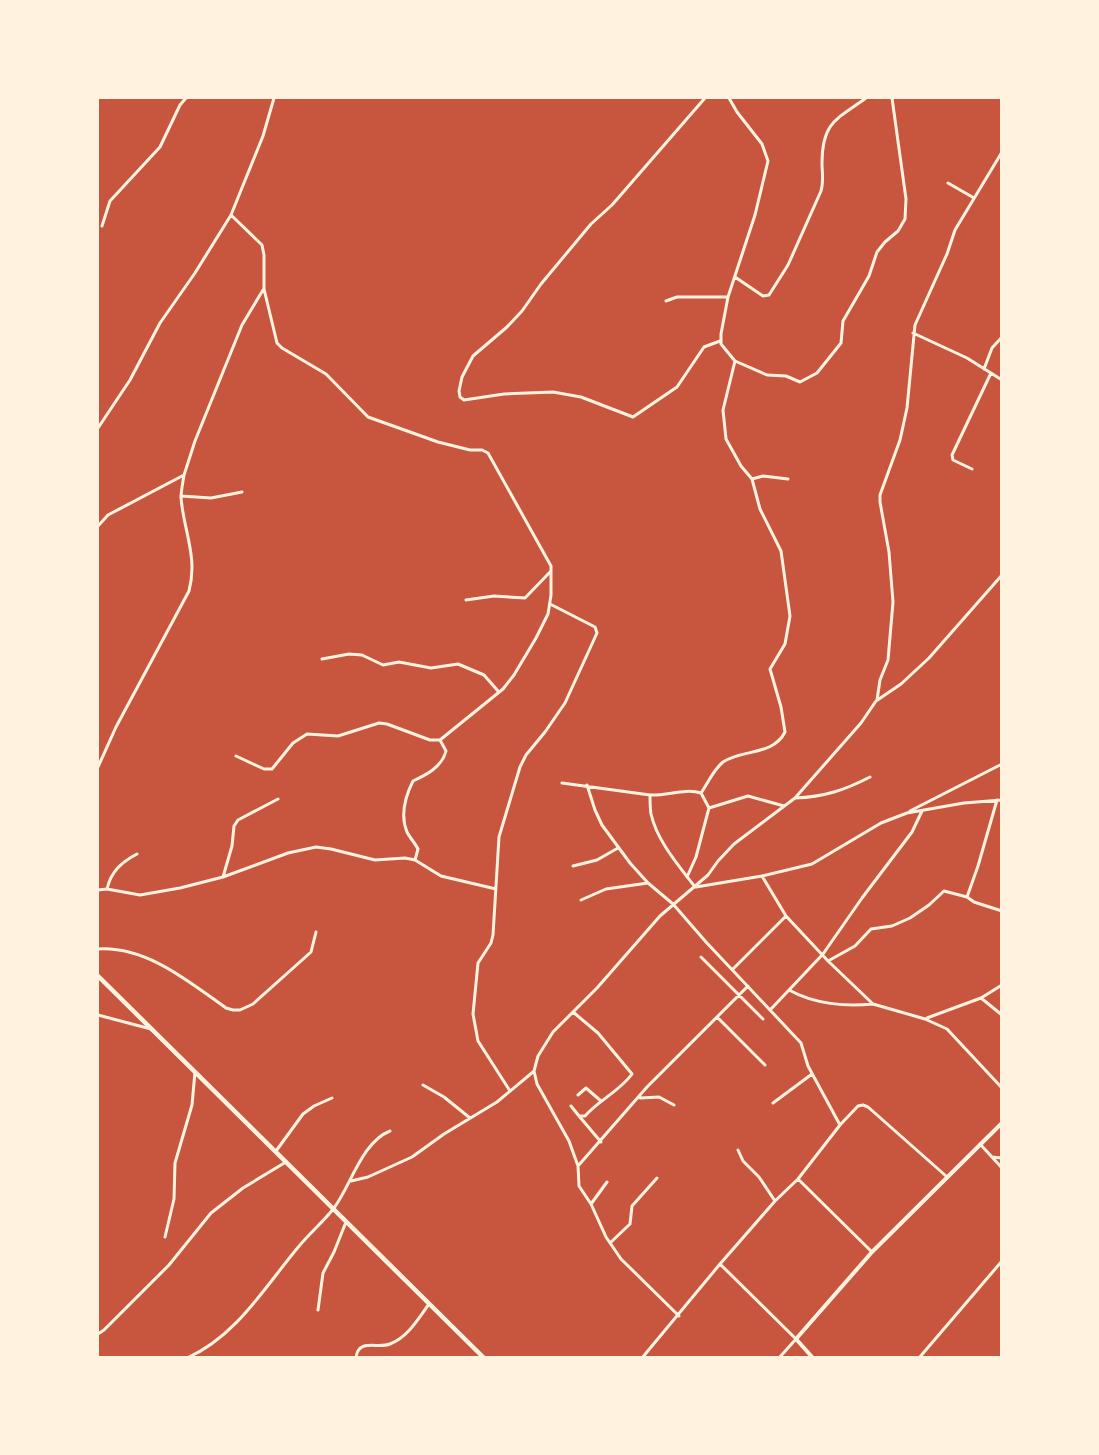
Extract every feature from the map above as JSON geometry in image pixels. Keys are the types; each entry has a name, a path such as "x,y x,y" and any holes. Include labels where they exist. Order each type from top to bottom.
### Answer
{"main road":[{"path":"98,976 484,1358"}],"street":[{"path":"102,226 110,201 160,147 180,105 186,98"},
{"path":"98,428 130,380 160,323 231,215 263,136 274,98"},
{"path":"705,98 612,205 591,225 515,319 473,356 462,377 460,397 464,400 509,393 546,392 573,395 633,417 677,387 704,347 720,341"},
{"path":"729,98 762,144 768,161 755,215 728,297 720,341 735,361 766,375 786,376 800,382 817,373 841,343 843,321 869,276 877,252 898,231 905,219 906,199 892,98"},
{"path":"735,277 763,296 769,295 788,265 821,191 823,146 828,127 866,98"},
{"path":"876,701 880,680 888,660 892,602 889,552 880,495 900,440 907,408 913,362 913,333 955,230 1002,152"},
{"path":"948,183 974,198"},
{"path":"231,215 262,245 264,289 277,343 326,374 366,416 438,442 488,453 552,570 548,615 513,675 498,692 440,740 430,740 379,723 338,736 308,734 293,743 272,769 264,769 236,756"},
{"path":"98,766 116,727 189,591 193,576 193,560 181,496 184,475 195,441 242,325 264,289"},
{"path":"666,301 677,297 728,297"},
{"path":"913,333 967,358 1002,380"},
{"path":"984,369 992,348 1002,337"},
{"path":"701,793 722,763 770,747 781,740 785,732 770,669 786,644 789,632 790,616 781,551 760,509 752,478 741,466 726,439 722,420 724,399 735,361"},
{"path":"972,469 954,460 952,455 991,373"},
{"path":"98,526 108,515 184,475"},
{"path":"752,478 770,476 788,479"},
{"path":"181,496 211,498 242,492"},
{"path":"466,600 494,596 525,598 552,570"},
{"path":"351,1181 368,1178 412,1156 497,1102 534,1071 545,1043 553,1032 597,988 673,904 708,875 734,844 795,798 861,723 876,701 901,684 929,658 1002,575"},
{"path":"510,1091 478,1041 473,1014 478,963 491,943 493,935 500,830 523,760 565,703 597,633 595,627 550,604"},
{"path":"322,659 349,654 362,656 383,665 399,662 431,668 458,664 484,675 498,692"},
{"path":"415,860 418,849 408,834 404,819 405,799 412,781 427,775 444,757 446,751 440,740"},
{"path":"695,887 762,876 812,864 881,823 908,813 1002,764"},
{"path":"795,798 815,798 832,794 870,777"},
{"path":"562,783 650,795 689,791 701,793"},
{"path":"587,785 599,819 618,848 648,883 673,904 801,1043 812,1074 840,1125"},
{"path":"687,877 696,857 709,808 701,793"},
{"path":"650,795 651,814 657,830 669,852 695,887"},
{"path":"709,808 748,796 784,806"},
{"path":"223,877 232,846 234,826 238,820 278,799"},
{"path":"908,813 999,800 967,897"},
{"path":"771,1009 823,954 912,832 922,811"},
{"path":"98,890 146,894 223,877 288,853 316,847 375,860 400,857 415,860 441,876 496,889"},
{"path":"573,866 597,860 618,848"},
{"path":"107,889 110,879 121,864 137,854"},
{"path":"762,876 786,916 873,1004"},
{"path":"581,900 606,889 648,883"},
{"path":"828,961 855,946 871,930 892,926 910,918 944,891 967,897 974,902 1002,911"},
{"path":"733,969 786,916"},
{"path":"98,949 118,949 167,968 233,1011 253,1004 294,968 313,949 316,932"},
{"path":"701,957 763,1019"},
{"path":"578,1166 647,1087 748,985"},
{"path":"926,1019 981,998 1002,985"},
{"path":"789,990 798,995 845,1006 873,1004 926,1019 947,1029 1002,1088"},
{"path":"981,998 1002,1015"},
{"path":"573,1012 598,1033 632,1076 585,1116 579,1116"},
{"path":"98,1016 151,1029"},
{"path":"717,1017 765,1065"},
{"path":"165,1237 174,1199 175,1163 192,1105 195,1071"},
{"path":"534,1071 537,1084 569,1141 578,1166 579,1186 591,1204 610,1243 621,1258 679,1316"},
{"path":"773,1103 812,1074"},
{"path":"423,1085 444,1097 470,1118"},
{"path":"578,1095 586,1088 601,1101"},
{"path":"638,1099 659,1097 674,1105"},
{"path":"276,1151 303,1114 332,1098"},
{"path":"642,1358 720,1264 775,1201 798,1179 840,1125 858,1106 866,1105 946,1176"},
{"path":"571,1106 601,1142"},
{"path":"779,1358 872,1252 946,1176 1002,1123"},
{"path":"187,1358 231,1328 300,1245 334,1209 367,1150 380,1136 390,1131"},
{"path":"980,1144 1002,1168"},
{"path":"738,1150 743,1161 759,1177 775,1201"},
{"path":"992,1157 1002,1158"},
{"path":"98,1334 169,1265 211,1213 243,1188 286,1162"},
{"path":"610,1243 630,1224 632,1206 657,1178"},
{"path":"798,1179 872,1252"},
{"path":"591,1204 607,1182"},
{"path":"318,1310 322,1273 334,1252 346,1221"},
{"path":"920,1358 1002,1261"},
{"path":"720,1264 813,1358"},
{"path":"356,1358 358,1348 361,1346 380,1347 395,1342 407,1333 430,1304"}]}
